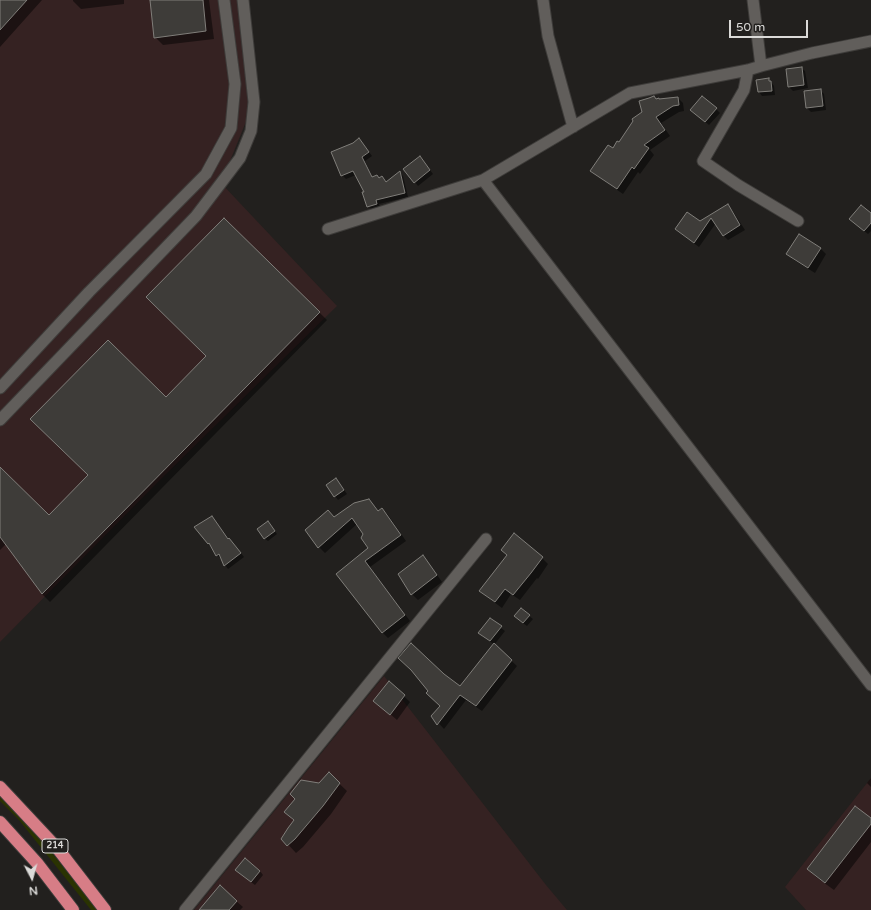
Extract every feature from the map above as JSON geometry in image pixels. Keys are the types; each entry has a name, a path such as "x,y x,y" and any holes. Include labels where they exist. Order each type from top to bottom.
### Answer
{"highway":[{"name":"214","path":"0,787 58,849 105,910"},
{"name":"214","path":"0,822 37,863 73,910"}],"street":[{"path":"0,388 89,292 206,174 230,128 235,84 224,0"},
{"path":"0,420 196,216 240,158 251,131 254,102 243,0"},
{"path":"543,0 548,36 573,127"},
{"path":"753,0 761,66"},
{"path":"328,229 483,180 630,93 748,70 812,53 871,41"},
{"path":"231,50 248,47"},
{"path":"748,70 744,90 703,161 738,185 798,221"},
{"path":"483,180 871,685"},
{"path":"185,910 486,539"}],"shaded area":[{"path":"0,0 242,0 254,102 221,183 337,306 158,482 0,642"},
{"path":"384,676 567,910 194,910"},
{"path":"871,778 871,910 806,910 785,887"}],"green space":[{"path":"0,793 26,820 97,910 91,910 19,820 0,801"}],"building":[{"path":"0,0 27,0 0,30"},
{"path":"150,0 203,0 206,31 154,38"},
{"path":"802,67 804,85 788,87 786,69"},
{"path":"769,78 769,81 771,81 772,91 758,92 756,80"},
{"path":"821,89 823,106 806,108 804,91"},
{"path":"654,96 656,99 678,97 679,105 673,106 656,117 665,130 644,145 649,148 634,169 632,167 617,189 590,171 608,145 613,148 617,141 619,142 633,121 632,119 642,112 639,101"},
{"path":"702,96 717,108 705,122 690,110"},
{"path":"359,138 369,152 362,157 372,177 377,175 379,178 382,176 386,182 400,171 405,193 376,200 377,204 367,207 362,192 364,192 353,171 341,176 331,152 353,143"},
{"path":"420,156 430,170 414,183 403,169"},
{"path":"728,204 740,225 723,236 711,218 694,243 675,229 687,212 700,221"},
{"path":"861,205 871,213 871,223 864,231 849,219"},
{"path":"224,218 320,312 42,594 0,537 0,467 49,515 88,475 30,419 108,340 166,397 206,356 146,297"},
{"path":"799,234 821,248 808,268 786,254"},
{"path":"336,478 344,490 334,497 326,485"},
{"path":"369,499 378,511 382,508 401,535 365,561 405,615 382,633 336,574 368,548 361,538 363,534 352,518 318,548 305,530 328,510 334,517 354,503"},
{"path":"212,516 228,539 229,538 241,553 224,566 219,554 216,556 209,543 208,544 194,527"},
{"path":"268,521 275,531 264,539 257,529"},
{"path":"514,533 543,557 513,595 505,589 495,602 479,591 507,555 501,550"},
{"path":"423,555 437,575 411,595 398,574"},
{"path":"521,608 530,615 523,623 514,616"},
{"path":"490,618 502,626 490,641 478,633"},
{"path":"411,643 444,674 460,686 494,643 512,660 476,706 460,695 437,725 431,716 440,706 426,693 428,691 411,670 398,658"},
{"path":"389,681 405,695 390,715 373,701"},
{"path":"329,772 340,783 323,806 295,839 287,846 281,839 294,820 284,812 295,799 290,794 301,780 319,783"},
{"path":"855,806 871,818 871,824 825,883 807,869"},
{"path":"245,858 260,871 251,882 235,870"},
{"path":"220,885 237,901 229,910 199,910"}]}
